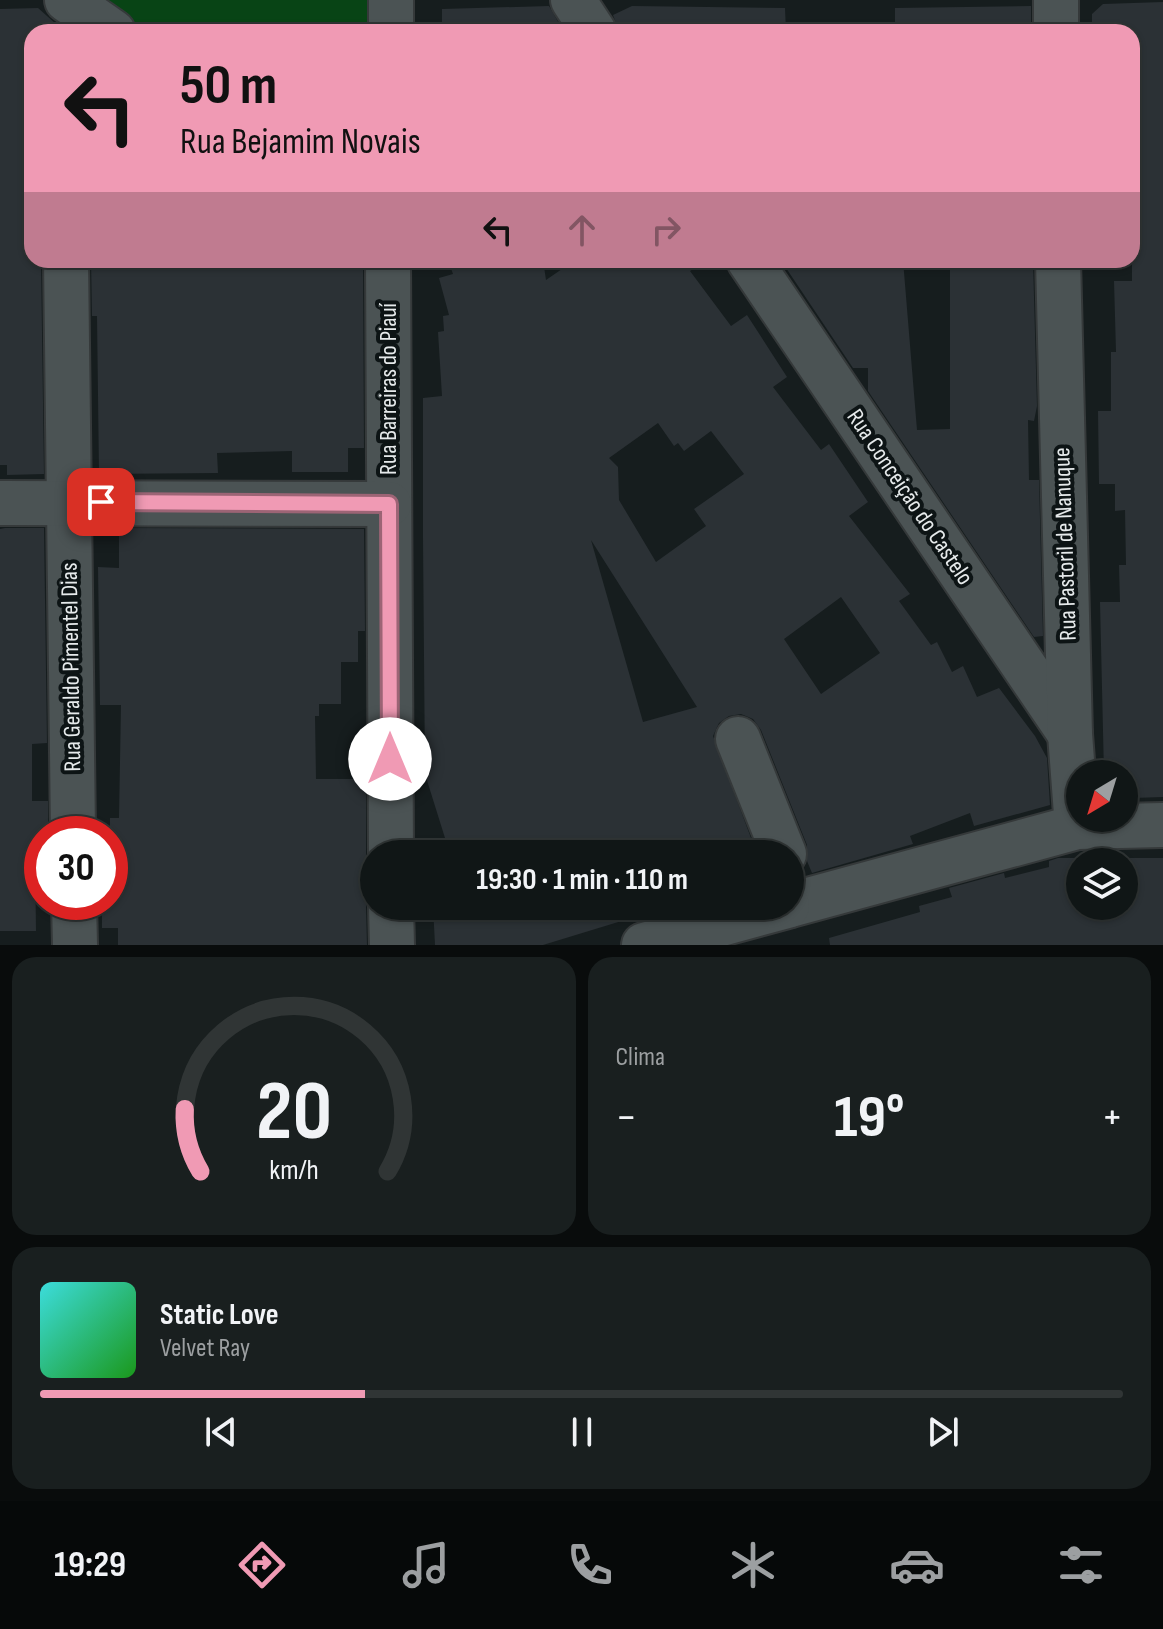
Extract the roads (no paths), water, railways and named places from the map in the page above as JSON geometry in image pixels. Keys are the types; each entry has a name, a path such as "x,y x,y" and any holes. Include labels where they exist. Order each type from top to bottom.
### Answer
{"street":[{"path":"64,24 65,0"},
{"path":"65,0 101,24"},
{"path":"391,0 391,24"},
{"path":"573,0 589,24"},
{"path":"1056,0 1056,24"},
{"name":"Rua Geraldo Pimentel Dias","path":"66,268 73,816"},
{"name":"Rua Barreiras do Piauí","path":"388,268 391,840"},
{"name":"Rua Conceição do Castelo","path":"754,268 1070,734"},
{"name":"Rua Pastoril de Nanuque","path":"1058,268 1072,760"},
{"path":"0,503 389,504"},
{"path":"738,739 778,840"},
{"path":"1138,826 1163,825"},
{"path":"804,892 1066,830"},
{"path":"74,920 75,945"},
{"path":"391,920 392,945"},
{"path":"644,945 718,920"}]}
